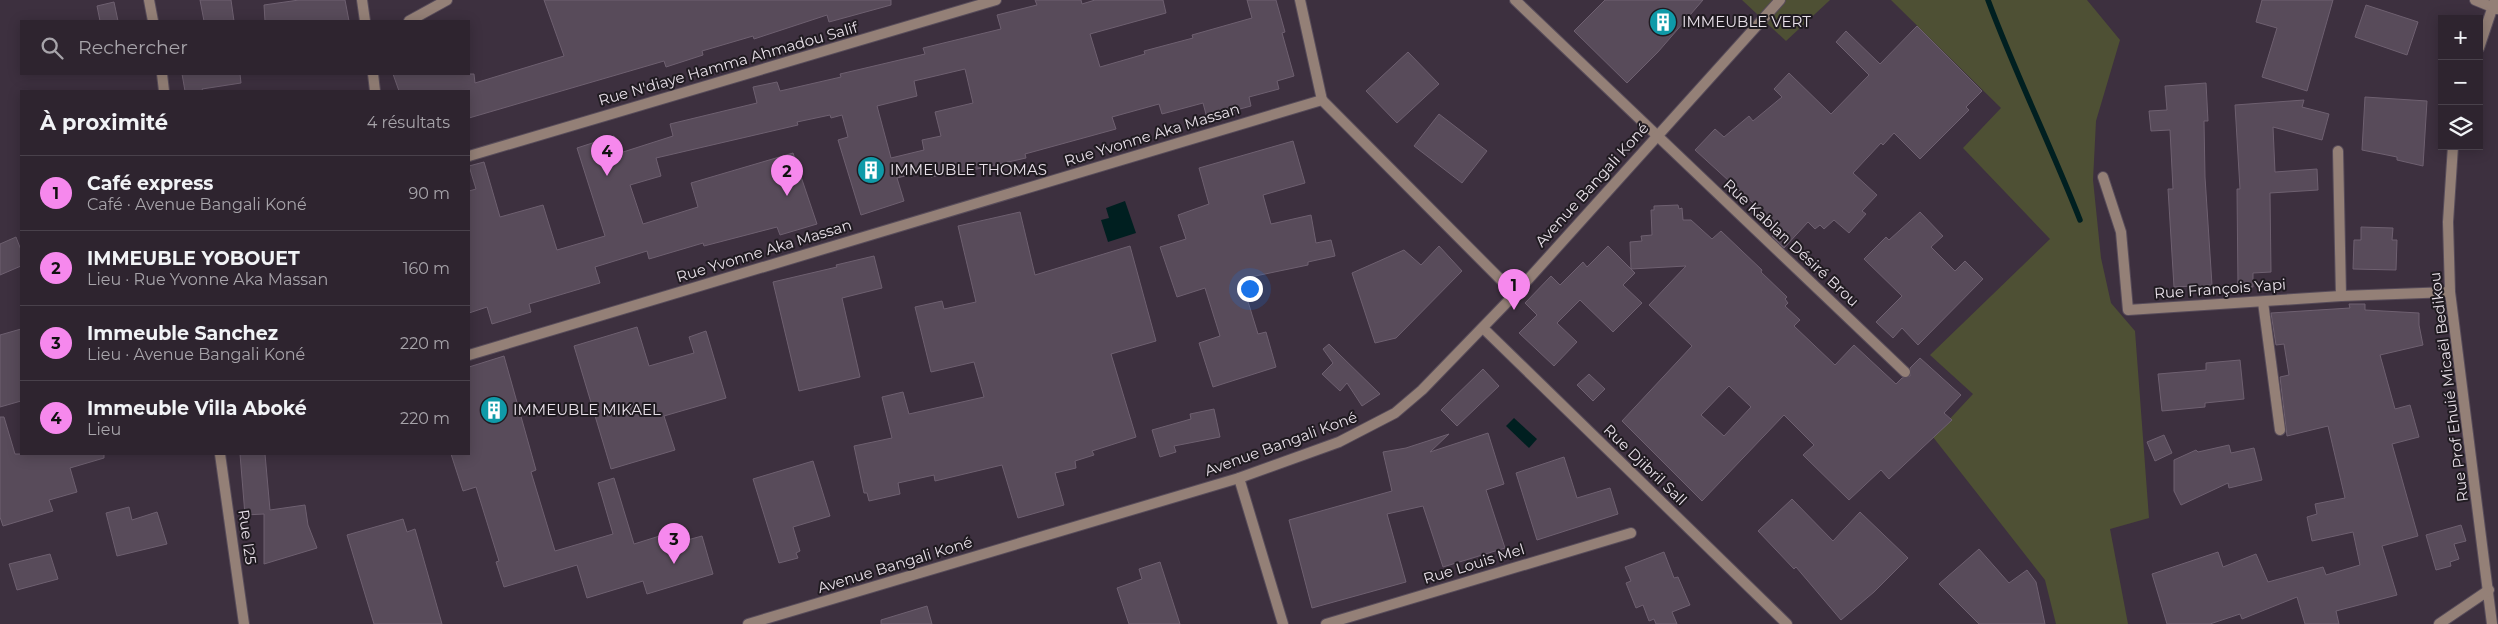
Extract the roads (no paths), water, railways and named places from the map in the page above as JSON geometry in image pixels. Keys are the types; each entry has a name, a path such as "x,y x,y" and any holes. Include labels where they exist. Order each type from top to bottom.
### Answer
{"street":[{"path":"149,0 153,20"},
{"path":"362,0 365,20"},
{"path":"411,20 447,0"},
{"name":"Rue N'diaye Hamma Ahmadou Salif","path":"470,156 996,0"},
{"path":"1300,0 1322,100 1515,294"},
{"path":"1515,0 1656,136"},
{"name":"Avenue Bangali Koné","path":"748,624 1239,478 1339,442 1395,413 1483,328 1515,294 1780,0"},
{"path":"2475,0 2495,5 2483,37"},
{"path":"162,75 164,90"},
{"path":"372,75 375,90"},
{"name":"Rue Yvonne Aka Massan","path":"470,355 1322,100"},
{"name":"Rue Kablan Désiré Brou","path":"1656,136 1905,372"},
{"path":"2338,150 2341,296"},
{"name":"Rue Prof Ehuié Micaël Bedikou","path":"2453,150 2448,222 2450,292 2492,624"},
{"name":"Rue François Yapi","path":"2103,177 2121,232 2128,310 2341,296 2450,292"},
{"path":"2262,302 2280,430"},
{"name":"Rue Djibril Sall","path":"1483,328 1787,624"},
{"name":"Rue I25","path":"220,455 244,624"},
{"path":"1239,478 1283,624"},
{"name":"Rue Louis Mel","path":"1326,624 1631,533"},
{"path":"2439,624 2489,590"}],"waterway":[{"path":"1988,0 2080,220"}],"place":[{"name":"IMMEUBLE VERT","path":"1663,22"},
{"name":"IMMEUBLE THOMAS","path":"871,170"},
{"name":"Immeuble Villa Aboké","path":"607,176"},
{"name":"IMMEUBLE YOBOUET","path":"787,196"},
{"name":"Café express","path":"1514,310"},
{"name":"IMMEUBLE MIKAEL","path":"494,410"},
{"name":"Immeuble Sanchez","path":"674,564"}]}
